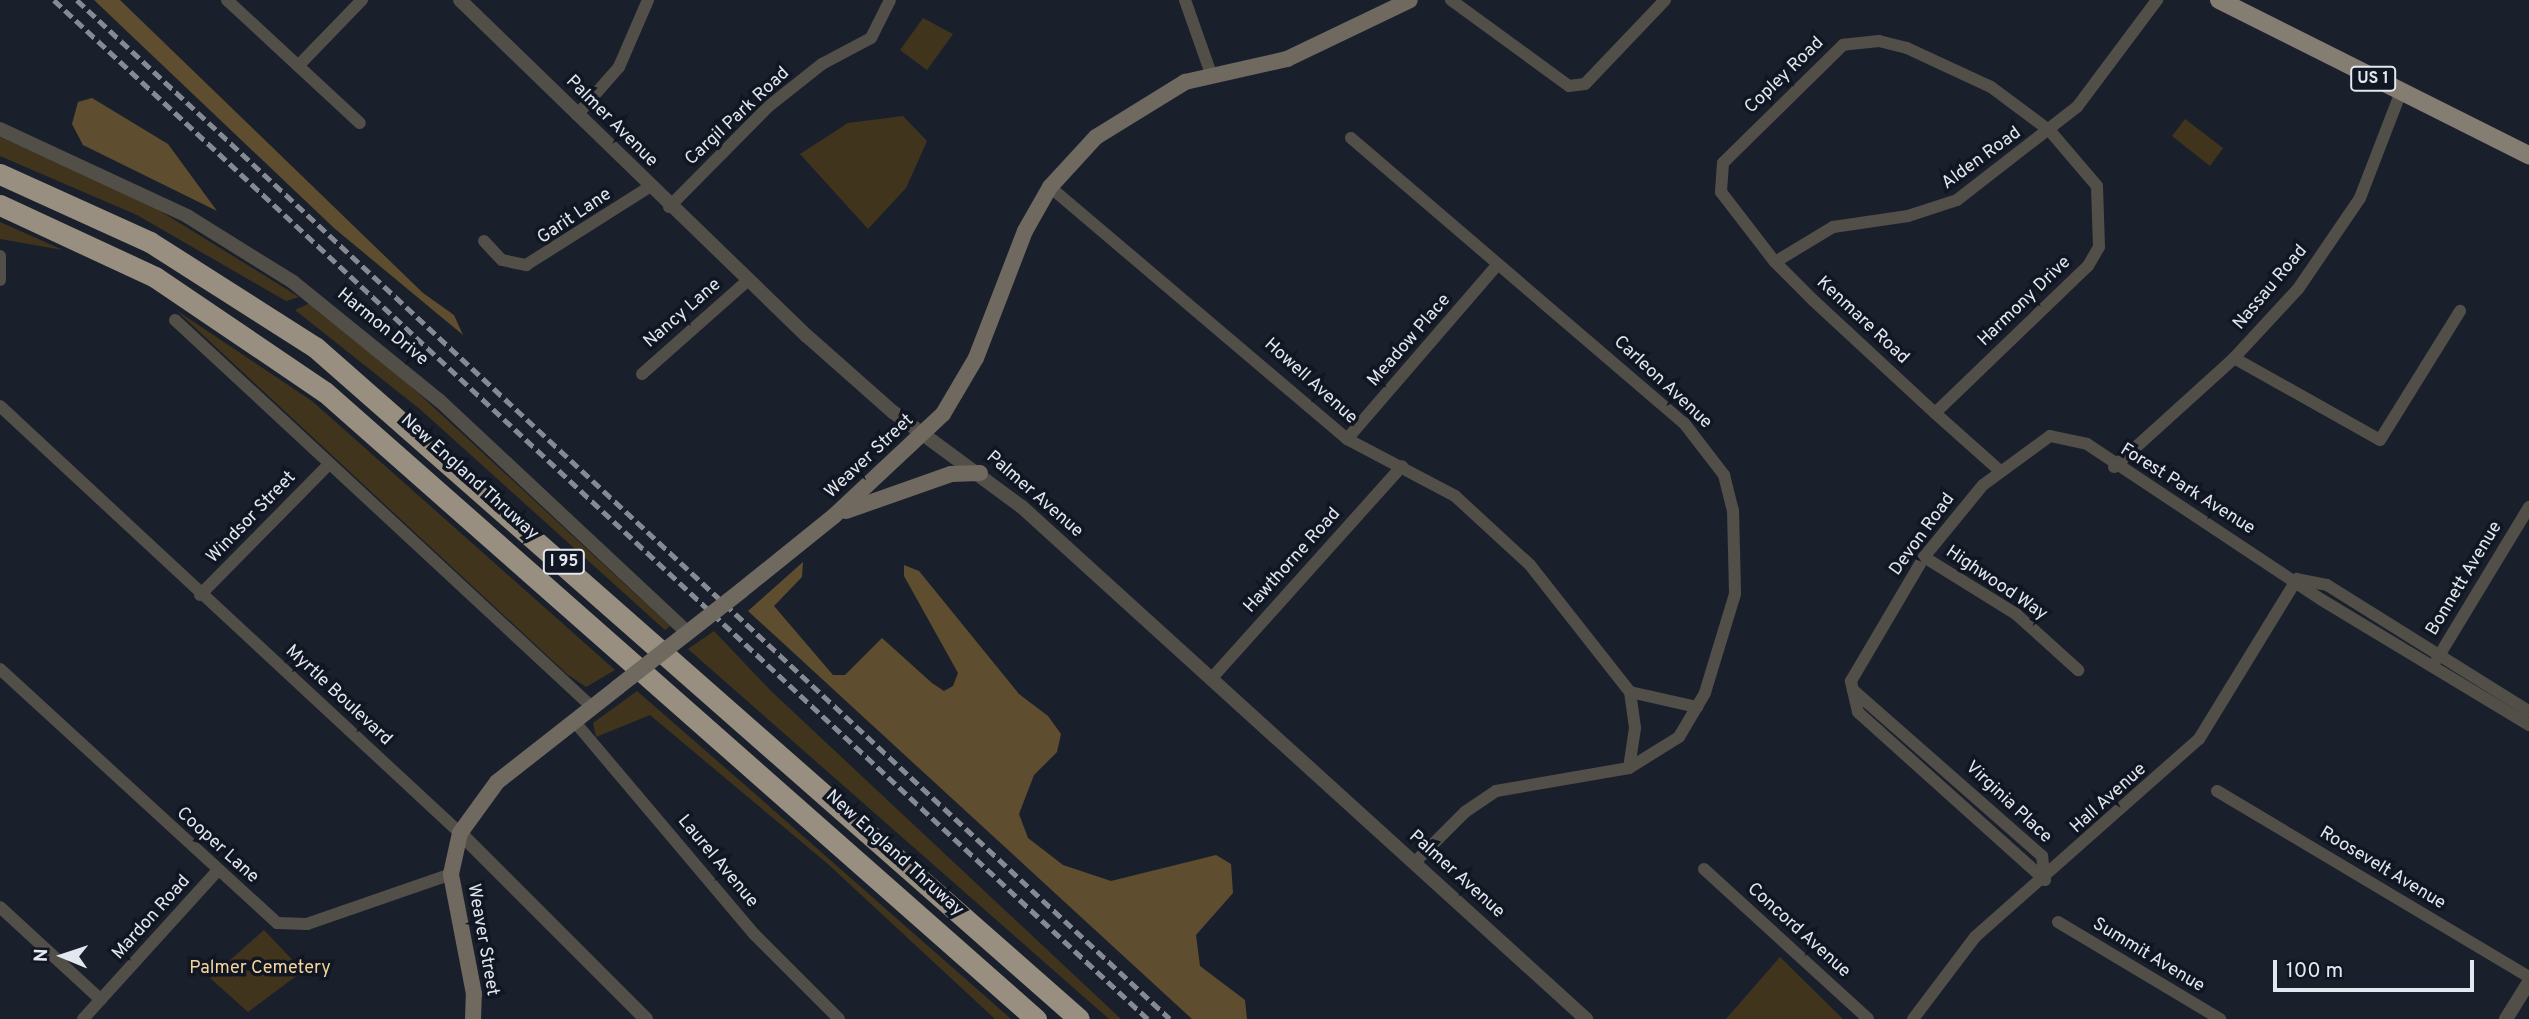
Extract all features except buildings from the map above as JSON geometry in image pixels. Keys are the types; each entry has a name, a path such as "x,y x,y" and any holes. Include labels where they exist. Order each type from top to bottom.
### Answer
{"highway":[{"name":"New England Thruway","path":"0,174 150,242 325,355 1080,1019"},
{"name":"New England Thruway","path":"0,205 155,277 326,391 1036,1019"}],"main road":[{"name":"Weaver Street","path":"473,1019 474,994 451,874 460,833 498,782 618,687 683,628 741,590 834,516 943,414 976,358 1010,265 1050,187 1123,117 1211,74 1287,59 1410,0"},
{"name":"US 1","path":"2219,0 2529,155"},
{"path":"834,516 951,474 980,473"}],"street":[{"path":"227,0 360,123"},
{"path":"298,66 362,0"},
{"name":"Palmer Avenue","path":"460,0 648,188 747,281 924,432 980,473 1211,678 1586,1019"},
{"path":"577,115 619,67 648,0"},
{"name":"Cargil Park Road","path":"669,207 769,106 822,64 871,38 890,0"},
{"path":"1185,0 1211,74"},
{"path":"1451,0 1560,83 1585,83 1665,0"},
{"name":"Alden Road","path":"1774,262 1833,227 1945,207 2050,131 2077,107 2157,0"},
{"name":"Copley Road","path":"1720,184 1723,163 1821,62 1843,45 1859,41 1938,59 1991,87 2050,131"},
{"name":"Nassau Road","path":"2114,467 2234,358 2343,226 2401,92"},
{"name":"Harmon Drive","path":"0,129 187,216 303,290 440,401 683,628"},
{"name":"Harmony Drive","path":"1935,412 2088,266 2099,247 2097,186 2050,131"},
{"name":"Carleon Avenue","path":"1351,138 1684,423 1724,475 1733,510 1735,594 1697,707 1665,751 1629,768 1496,791 1465,812 1414,863"},
{"name":"Kenmare Road","path":"1720,184 1726,204 1774,262 1999,470"},
{"name":"Howell Avenue","path":"1050,187 1347,439 1455,496 1530,565 1630,692"},
{"name":"Garit Lane","path":"484,241 502,260 526,265 648,188"},
{"path":"0,256 0,280"},
{"name":"Meadow Place","path":"1347,439 1498,264"},
{"name":"Nancy Lane","path":"642,374 747,281"},
{"path":"2234,358 2380,440 2460,311"},
{"path":"174,320 272,405 328,466 592,707"},
{"name":"Myrtle Boulevard","path":"0,406 200,595 460,833 646,1019"},
{"name":"Forest Park Avenue","path":"2059,434 2087,444 2114,467 2297,579 2431,668 2529,725"},
{"name":"Devon Road","path":"1853,690 1854,671 1924,557 1999,470 2059,434"},
{"name":"Windsor Street","path":"200,595 328,466"},
{"name":"Hawthorne Road","path":"1211,678 1402,466"},
{"name":"Bonnett Avenue","path":"2431,668 2529,507"},
{"name":"Highwood Way","path":"1924,557 2016,614 2078,670"},
{"name":"Forest Park Avenue","path":"2297,579 2327,586 2529,711"},
{"name":"Hall Avenue","path":"1913,1019 1975,937 2045,880 2199,739 2297,579"},
{"name":"Cooper Lane","path":"0,670 277,923 290,927 451,874"},
{"name":"Virginia Place","path":"1853,690 1858,712 2045,880"},
{"name":"Virginia Place","path":"1853,690 2042,856 2045,880"},
{"path":"1629,768 1635,729 1630,692 1697,707"},
{"name":"Laurel Avenue","path":"574,721 754,933 839,1019"},
{"name":"Roosevelt Avenue","path":"2217,790 2529,979"},
{"name":"Concord Avenue","path":"1704,869 1868,1019"},
{"name":"Mardon Road","path":"83,1019 218,870"},
{"path":"0,907 101,1000"},
{"name":"Summit Avenue","path":"2058,922 2220,1019"},
{"path":"2506,1019 2529,979"}],"green space":[{"path":"923,18 953,34 927,70 900,50"},
{"path":"903,116 927,141 906,188 868,229 800,154 848,123"},
{"path":"2185,119 2223,148 2210,166 2172,136"},
{"path":"0,137 149,204 299,297 286,301 137,215 0,156"},
{"path":"0,222 63,250 0,239"},
{"path":"310,303 362,341 670,626 665,630 421,410 295,310"},
{"path":"176,310 312,401 615,670 586,687 567,674"},
{"path":"714,631 771,691 1121,1019 1109,1019 688,649"},
{"path":"637,691 1011,1019 995,1019 829,865 650,715 596,737 593,723"},
{"name":"Palmer Cemetery","path":"264,930 303,971 248,1012 210,978"},
{"path":"1780,957 1843,1019 1726,1019"}],"shaded area":[{"path":"94,0 120,0 423,293 454,315 463,335 334,228"},
{"path":"92,98 168,144 217,211 83,145 72,124 78,102"},
{"path":"803,562 802,577 774,606 833,675 845,675 882,638 932,683 944,691 953,686 958,673 904,576 904,565 919,571 1019,694 1048,716 1061,734 1057,752 1034,775 1019,814 1028,838 1063,865 1111,881 1216,855 1231,864 1233,893 1196,935 1200,966 1245,1000 1247,1019 1192,1019 748,611"}],"railway":[{"path":"54,0 1148,1019"},
{"path":"77,0 1170,1019"}]}
